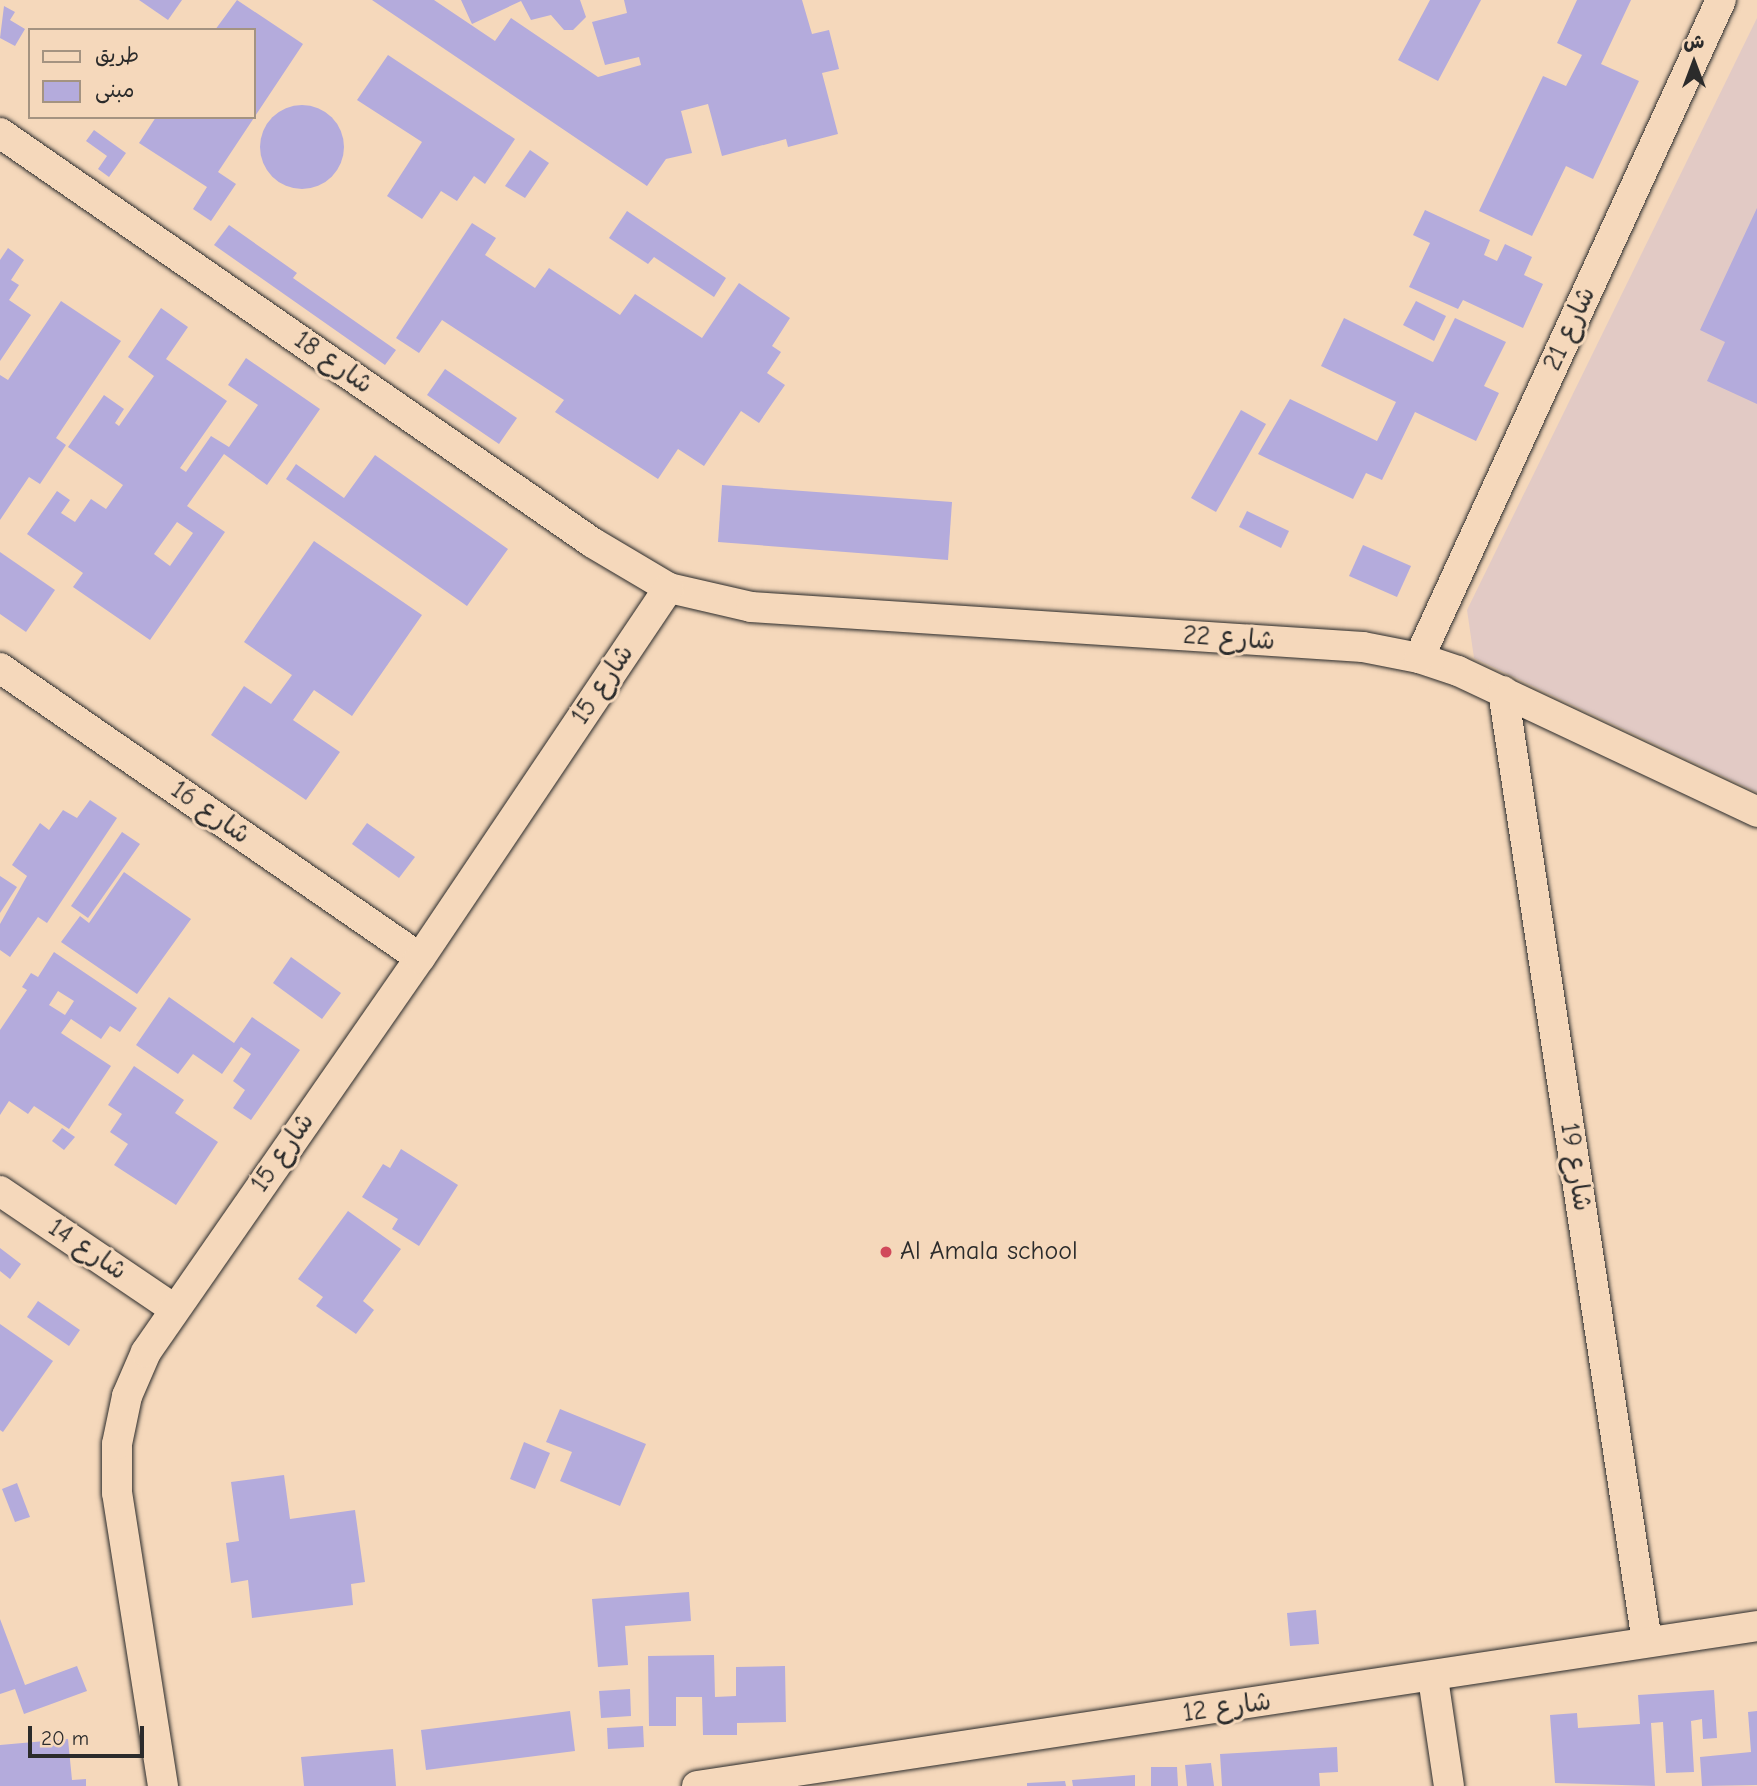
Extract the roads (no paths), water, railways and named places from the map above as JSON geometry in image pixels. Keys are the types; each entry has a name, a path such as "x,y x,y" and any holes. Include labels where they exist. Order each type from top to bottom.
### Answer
{"street":[{"name":"شارع 21","path":"1419,658 1721,0"},
{"name":"شارع 18","path":"0,132 593,543 669,588"},
{"name":"شارع 22","path":"669,588 751,607 1363,648 1419,658 1503,691 1757,812"},
{"name":"شارع 15","path":"163,1786 122,1541 117,1444 127,1396 141,1363 174,1309 420,958 669,588"},
{"name":"شارع 16","path":"0,668 420,958"},
{"name":"شارع 19","path":"1503,691 1647,1642"},
{"name":"شارع 14","path":"0,1191 174,1309"},
{"name":"شارع 12","path":"697,1786 1433,1678 1757,1626"},
{"path":"1433,1678 1449,1786"}],"place":[{"name":"Al Amala school","path":"886,1252"}]}
